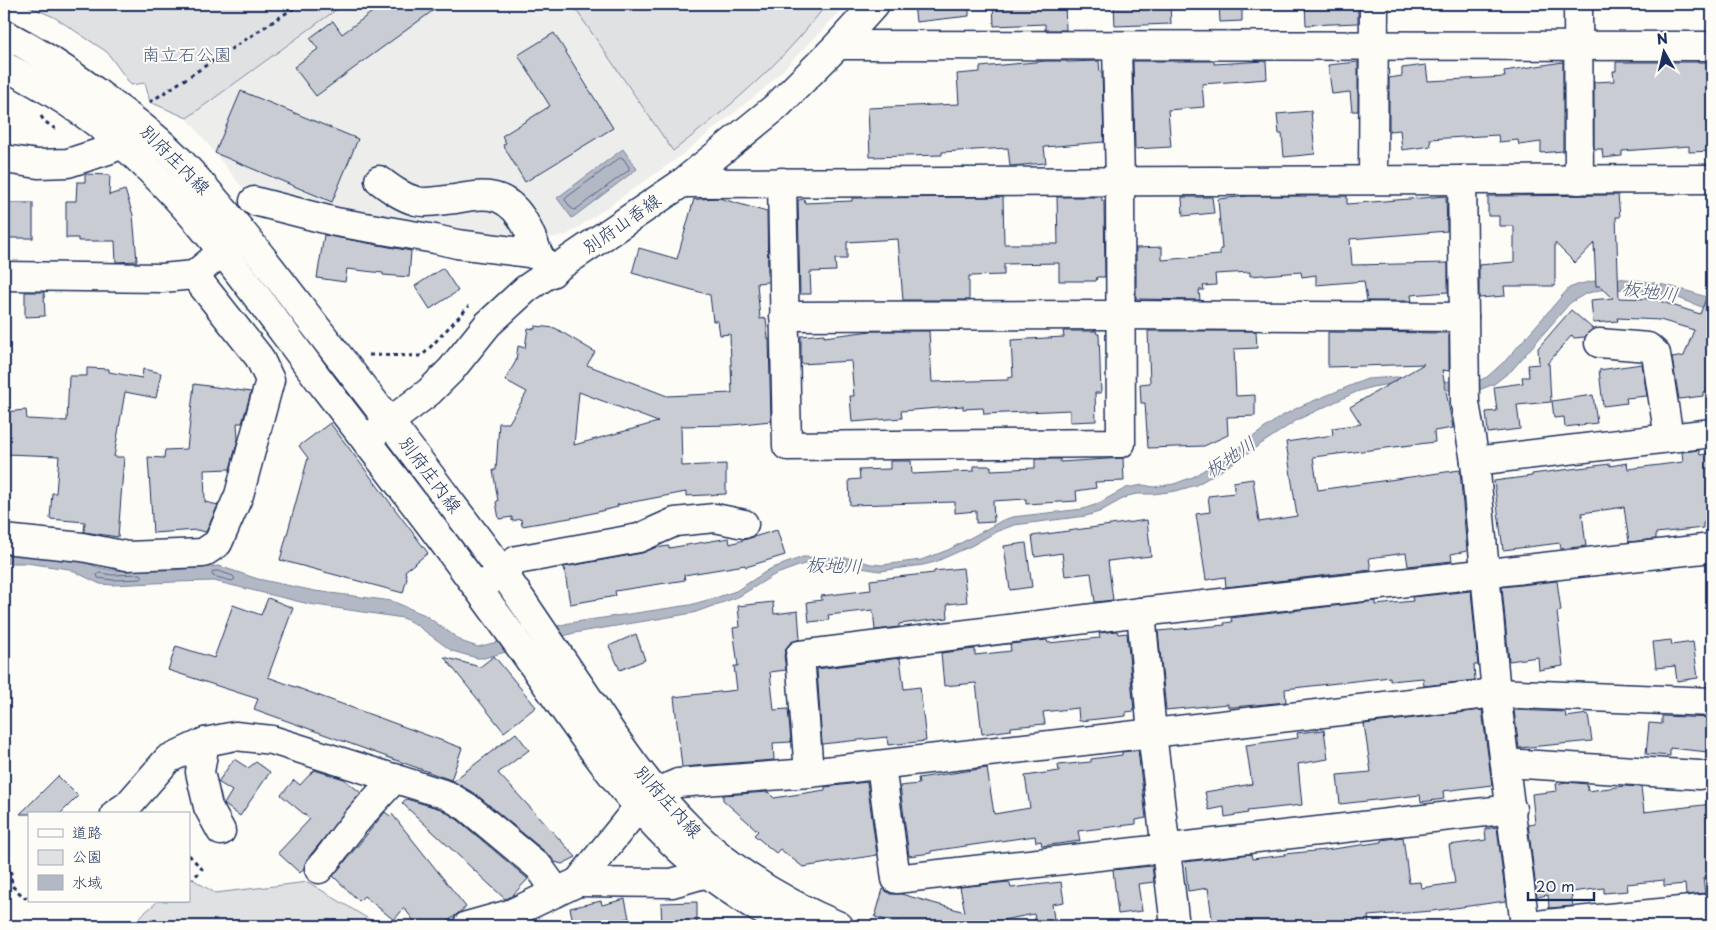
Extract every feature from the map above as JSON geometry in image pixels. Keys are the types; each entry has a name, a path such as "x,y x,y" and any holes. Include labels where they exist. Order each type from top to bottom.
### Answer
{"street":[{"name":"別府山香線","path":"366,440 429,392 451,370 488,324 526,290 545,264 682,183 777,106 876,4"},
{"path":"1374,4 1374,180"},
{"path":"1578,4 1579,180"},
{"name":"別府庄内線","path":"4,34 52,60 142,126 178,159 243,234 390,422 502,571 624,751 647,800 675,844 707,873 758,908 803,922 839,926"},
{"path":"838,45 1712,46"},
{"path":"782,182 786,446 1121,443 1120,181 1117,46"},
{"name":"別府庄内線","path":"4,66 36,82 64,100 122,144 159,179 222,252 479,589 606,766 647,800 691,830 725,860 767,889 803,922"},
{"path":"4,159 38,164 68,163 122,144 142,126"},
{"path":"379,180 400,194 418,201 435,202 489,196 500,199 512,206 522,218 545,264"},
{"path":"1462,180 1465,403 1475,461 1496,693 1525,926 1712,908"},
{"path":"682,183 1712,180"},
{"path":"254,201 336,222 457,244 529,253 545,264"},
{"path":"4,276 162,278 194,275 243,234"},
{"path":"4,539 82,547 127,556 203,553 218,543 238,495 270,380 259,357 194,275"},
{"path":"784,316 1464,317"},
{"path":"1599,342 1648,347 1656,354 1669,438"},
{"path":"1475,461 1712,433"},
{"path":"479,589 517,560 639,538 676,522 715,518 744,524"},
{"path":"809,773 800,656 1141,612 1712,548"},
{"path":"1141,612 1152,733 1175,926"},
{"path":"467,926 510,914 567,887 647,800 678,783 809,773 1496,693 1712,702"},
{"path":"118,812 128,805 168,759 205,742 235,736 272,740 447,795 468,807 539,867 567,887 672,883 707,873"},
{"path":"205,742 200,772 208,807 221,831"},
{"path":"1506,763 1699,775"},
{"path":"881,764 896,879 1512,810"},
{"path":"319,869 351,828 395,778"}],"path":[{"path":"144,96 150,102 300,4"},
{"path":"44,121 54,128"},
{"path":"368,354 422,356 470,304"},
{"path":"190,857 202,869 193,879"},
{"path":"4,865 11,873 12,886 25,898 28,896"}],"shaded area":[{"path":"344,4 847,4 766,87 678,158 567,235 528,241 378,222 242,187 187,118"}],"green space":[{"name":"南立石公園","path":"23,4 344,4 187,118 150,102 145,83 131,85 107,52 54,17"},
{"path":"572,4 827,4 802,35 754,84 673,151"},
{"path":"190,878 215,893 308,882 380,926 138,926 134,922 157,902 190,902"}],"water":[{"path":"623,149 637,169 572,218 557,198"},
{"name":"板地川","path":"1609,278 1674,287 1712,299 1712,311 1676,297 1627,289 1599,290 1585,294 1570,303 1512,370 1494,384 1479,390 1455,391 1397,383 1356,392 1297,420 1219,472 1196,485 1176,491 1128,496 1099,512 1086,516 1014,525 935,562 923,565 880,571 849,566 804,564 774,575 738,597 693,613 574,633 484,658 452,651 415,624 403,618 309,604 214,581 100,584 69,569 26,563 4,563 4,548 76,558 97,567 112,570 173,570 219,566 258,579 315,591 392,601 425,615 463,642 478,647 569,623 690,605 736,591 770,569 803,557 850,558 882,565 921,560 948,550 1012,517 1083,509 1095,505 1126,488 1143,485 1154,487 1174,484 1193,477 1235,450 1280,417 1301,406 1367,379 1396,377 1476,382 1487,377 1506,360 1569,288"}],"building":[{"path":"383,4 442,4 316,96 294,67 318,49 310,38 333,21 342,34"},
{"path":"914,4 969,4 969,16 916,22"},
{"path":"993,4 1065,4 1066,30 1045,30 1045,24 994,26"},
{"path":"1114,4 1170,4 1171,24 1115,26"},
{"path":"1219,4 1242,4 1242,21 1220,22"},
{"path":"1305,4 1358,4 1358,23 1306,25"},
{"path":"554,33 613,128 525,182 503,145 506,143 502,136 550,106 518,55"},
{"path":"1046,61 1099,61 1100,72 1102,72 1104,142 1044,147 1046,163 1010,166 1008,148 942,152 942,155 870,157 868,108 959,104 957,74 980,72 980,67"},
{"path":"1133,61 1214,61 1214,64 1266,61 1267,79 1202,84 1204,107 1168,110 1171,147 1135,149"},
{"path":"1358,62 1358,111 1352,111 1350,92 1332,94 1328,65"},
{"path":"1563,62 1563,151 1541,153 1541,142 1519,145 1518,140 1499,142 1498,135 1430,139 1431,146 1402,150 1400,130 1389,131 1389,78 1402,76 1402,68 1426,65 1428,81 1505,77 1504,71"},
{"path":"1616,62 1712,62 1712,151 1689,152 1689,146 1622,151 1622,156 1603,158 1602,149 1594,149 1594,82 1614,81 1613,71 1616,71"},
{"path":"241,91 358,139 332,202 215,153"},
{"path":"1311,111 1315,154 1284,157 1282,134 1279,134 1277,114"},
{"path":"85,174 110,175 109,195 125,190 133,215 137,261 116,262 115,241 78,241 78,238 66,238 66,201 76,201 77,182 85,182"},
{"path":"1618,195 1620,217 1616,217 1619,298 1653,299 1700,314 1712,286 1712,390 1703,392 1703,396 1679,399 1672,358 1684,356 1694,330 1660,320 1617,318 1618,321 1593,323 1591,300 1613,298 1600,286 1596,286 1594,243 1575,263 1555,243 1555,286 1504,286 1505,296 1479,298 1479,265 1514,262 1514,226 1499,226 1499,216 1488,216 1488,196"},
{"path":"1248,196 1347,196 1347,204 1446,196 1447,231 1350,239 1352,265 1448,263 1448,292 1411,295 1412,301 1367,301 1364,281 1316,285 1316,275 1302,277 1301,272 1250,276 1250,272 1215,274 1216,285 1203,286 1204,290 1199,290 1200,300 1136,299 1136,248 1162,247 1162,260 1220,255 1220,249 1222,249 1218,199"},
{"path":"1003,197 1004,244 1058,244 1057,197 1102,197 1102,201 1104,201 1105,277 1097,277 1096,281 1059,281 1059,263 1004,264 1004,275 969,276 969,300 903,300 898,239 847,242 847,259 835,259 836,271 810,272 811,294 800,294 798,200 804,199 805,203 852,201 852,198"},
{"path":"1182,197 1212,197 1214,213 1183,216"},
{"path":"719,198 767,212 768,282 757,283 760,319 766,318 769,339 771,421 732,425 681,426 682,466 726,464 726,494 686,496 686,492 617,505 618,507 576,517 522,526 521,519 512,521 512,517 499,519 493,470 496,470 499,423 509,423 527,392 505,380 516,361 518,346 525,348 528,328 535,329 535,326 555,328 595,352 587,365 667,396 732,393 730,334 720,335 718,321 713,321 710,295 632,273 639,248 677,259 694,199","holes":["579,392 658,422 574,445"]},
{"path":"4,203 33,203 33,238 4,238"},
{"path":"324,235 411,251 409,277 347,269 345,282 317,278"},
{"path":"443,268 458,291 430,309 415,286"},
{"path":"25,292 44,292 45,316 25,317"},
{"path":"1571,310 1593,329 1585,337 1574,338 1572,335 1547,364 1549,364 1551,402 1517,405 1520,429 1488,433 1486,412 1497,411 1494,387 1523,383 1522,377 1529,377 1528,365 1539,364 1538,348"},
{"path":"871,331 929,331 932,382 1008,380 1008,378 1013,377 1011,340 1064,337 1063,331 1096,331 1099,334 1101,393 1095,393 1096,421 1070,422 1070,410 984,414 983,408 963,409 963,406 901,411 902,418 852,422 850,396 854,396 851,361 801,364 801,336 824,334 824,337"},
{"path":"1148,331 1256,331 1257,348 1234,349 1236,396 1255,395 1255,416 1227,417 1228,435 1204,446 1148,448 1145,403 1141,403 1140,384 1150,383"},
{"path":"1328,332 1449,333 1449,371 1442,370 1453,428 1434,431 1435,442 1313,457 1318,490 1460,470 1467,551 1451,554 1452,561 1408,566 1406,553 1369,558 1371,570 1226,587 1225,577 1206,580 1196,514 1210,512 1208,496 1235,493 1233,482 1253,479 1259,522 1297,516 1286,442 1333,435 1332,428 1361,424 1350,407 1424,364 1328,367"},
{"path":"1642,364 1647,396 1626,398 1627,403 1603,406 1599,370"},
{"path":"87,368 109,369 109,372 142,378 143,369 161,373 156,398 125,392 114,457 124,457 118,537 84,532 85,522 50,519 52,493 56,493 59,456 5,454 4,412 26,410 27,419 67,421 69,376 87,376"},
{"path":"194,384 251,392 242,423 237,423 238,439 230,469 204,470 205,502 218,505 206,532 197,530 153,533 148,457 164,458 165,450 187,449"},
{"path":"1593,395 1597,423 1565,427 1564,417 1554,418 1552,401"},
{"path":"330,423 428,553 405,571 407,578 403,593 280,560 308,458 299,446"},
{"path":"1699,450 1700,455 1712,453 1712,522 1703,523 1703,528 1656,533 1656,539 1629,542 1624,507 1582,513 1586,546 1561,549 1560,543 1503,550 1494,481 1610,464 1610,466 1627,463 1628,469 1683,462 1682,452"},
{"path":"1123,458 1124,481 1095,482 1096,488 1076,491 1077,501 1026,504 1026,499 993,501 994,522 976,523 976,511 955,513 955,502 850,505 849,480 860,479 859,470 890,469 890,461 911,461 912,474 974,471 974,466 991,466 991,470 1035,468 1035,459 1060,459 1060,462"},
{"path":"1147,520 1151,556 1108,561 1113,600 1095,602 1091,573 1065,576 1062,553 1035,557 1032,536"},
{"path":"777,530 785,555 746,567 745,565 684,575 685,580 615,591 616,596 570,604 564,567 642,553 654,548 669,546 669,548 729,538 730,544"},
{"path":"1026,543 1032,587 1010,590 1004,546"},
{"path":"963,568 967,602 947,604 948,618 899,624 899,627 875,630 873,610 828,615 829,620 809,622 807,602 822,600 821,596 871,590 870,580"},
{"path":"1557,581 1561,611 1557,612 1563,666 1539,670 1538,657 1509,661 1502,587"},
{"path":"1471,591 1478,665 1474,665 1475,680 1424,686 1423,678 1390,681 1390,677 1285,689 1286,702 1234,707 1228,707 1228,704 1166,710 1158,631 1225,625 1224,623 1232,622 1231,618 1376,601 1376,605 1413,601 1412,597"},
{"path":"268,598 293,608 268,677 462,748 451,780 254,709 258,699 168,670 176,646 214,658 233,605 261,615"},
{"path":"773,602 774,614 798,611 800,639 791,642 786,648 784,656 786,670 770,672 774,710 788,709 791,742 773,743 774,760 682,767 674,697 737,690 734,666 738,666 733,628 740,627 738,606"},
{"path":"1117,631 1118,634 1127,633 1134,711 1126,712 1126,716 1079,721 1078,708 1043,712 1045,724 1011,727 1011,730 982,734 976,683 944,686 941,653 975,649 975,655 1011,651 1010,644 1047,640 1048,643 1100,638 1099,633"},
{"path":"636,634 645,660 620,670 609,646"},
{"path":"1671,640 1672,645 1693,642 1698,678 1677,681 1675,666 1656,668 1653,642"},
{"path":"494,656 536,707 504,732 444,657 480,667"},
{"path":"900,658 904,689 920,687 926,741 888,745 887,737 822,744 817,669"},
{"path":"1482,710 1492,785 1443,791 1444,799 1421,802 1420,795 1340,804 1337,775 1371,772 1364,724"},
{"path":"1514,710 1565,712 1566,717 1588,714 1592,741 1519,748"},
{"path":"1662,716 1712,718 1712,740 1710,739 1708,752 1670,748 1670,756 1646,754 1649,723 1662,724"},
{"path":"1324,730 1328,759 1298,764 1302,805 1247,811 1248,813 1225,817 1224,807 1209,810 1205,792 1252,784 1246,745 1298,738 1297,733"},
{"path":"516,733 529,750 498,773 576,857 562,864 555,862 477,795 453,781"},
{"path":"1138,750 1146,818 1136,820 1136,824 1078,831 1080,841 1042,846 1041,841 1036,842 1035,836 909,856 900,786 919,784 918,778 987,768 994,814 1030,808 1025,776 1059,771 1058,765 1091,762 1091,759 1122,755 1122,752"},
{"path":"234,759 248,768 256,762 270,772 240,816 224,804 232,791 218,782"},
{"path":"314,770 344,779 361,793 307,859 300,873 278,853 310,819 281,795 294,780 300,785"},
{"path":"58,776 78,796 62,812 28,812 28,814 20,814"},
{"path":"867,782 877,855 803,867 780,849 776,853 754,835 758,831 723,800 723,795 768,792 774,798 825,790 825,787"},
{"path":"1566,782 1587,784 1588,791 1624,786 1641,787 1644,812 1712,804 1712,876 1703,878 1705,893 1686,895 1685,884 1664,886 1664,880 1627,884 1628,891 1604,893 1604,888 1571,892 1573,906 1549,908 1548,895 1537,897 1528,824 1535,823 1532,794 1557,791 1556,784"},
{"path":"406,799 441,809 458,820 528,879 512,896 505,899 402,803"},
{"path":"385,812 390,816 392,814 466,907 442,926 418,926 404,908 394,920 364,896 359,901 333,876"},
{"path":"1497,827 1506,901 1432,911 1368,916 1369,926 1213,926 1208,888 1188,891 1185,862 1251,854 1252,859 1382,842 1382,840 1403,837 1409,883 1420,882 1421,888 1455,883 1449,845 1486,840 1485,829"},
{"path":"1152,866 1154,882 1138,884 1142,911 1118,914 1113,870"},
{"path":"1009,882 1011,888 1061,882 1064,902 1052,904 1055,926 1036,926 1034,914 998,921 997,926 907,926 875,917 883,889 890,894 901,894 965,912 960,887"},
{"path":"625,899 629,918 621,920 623,926 574,926 570,908 601,901 602,905"},
{"path":"697,902 697,926 662,926 661,903"}]}
